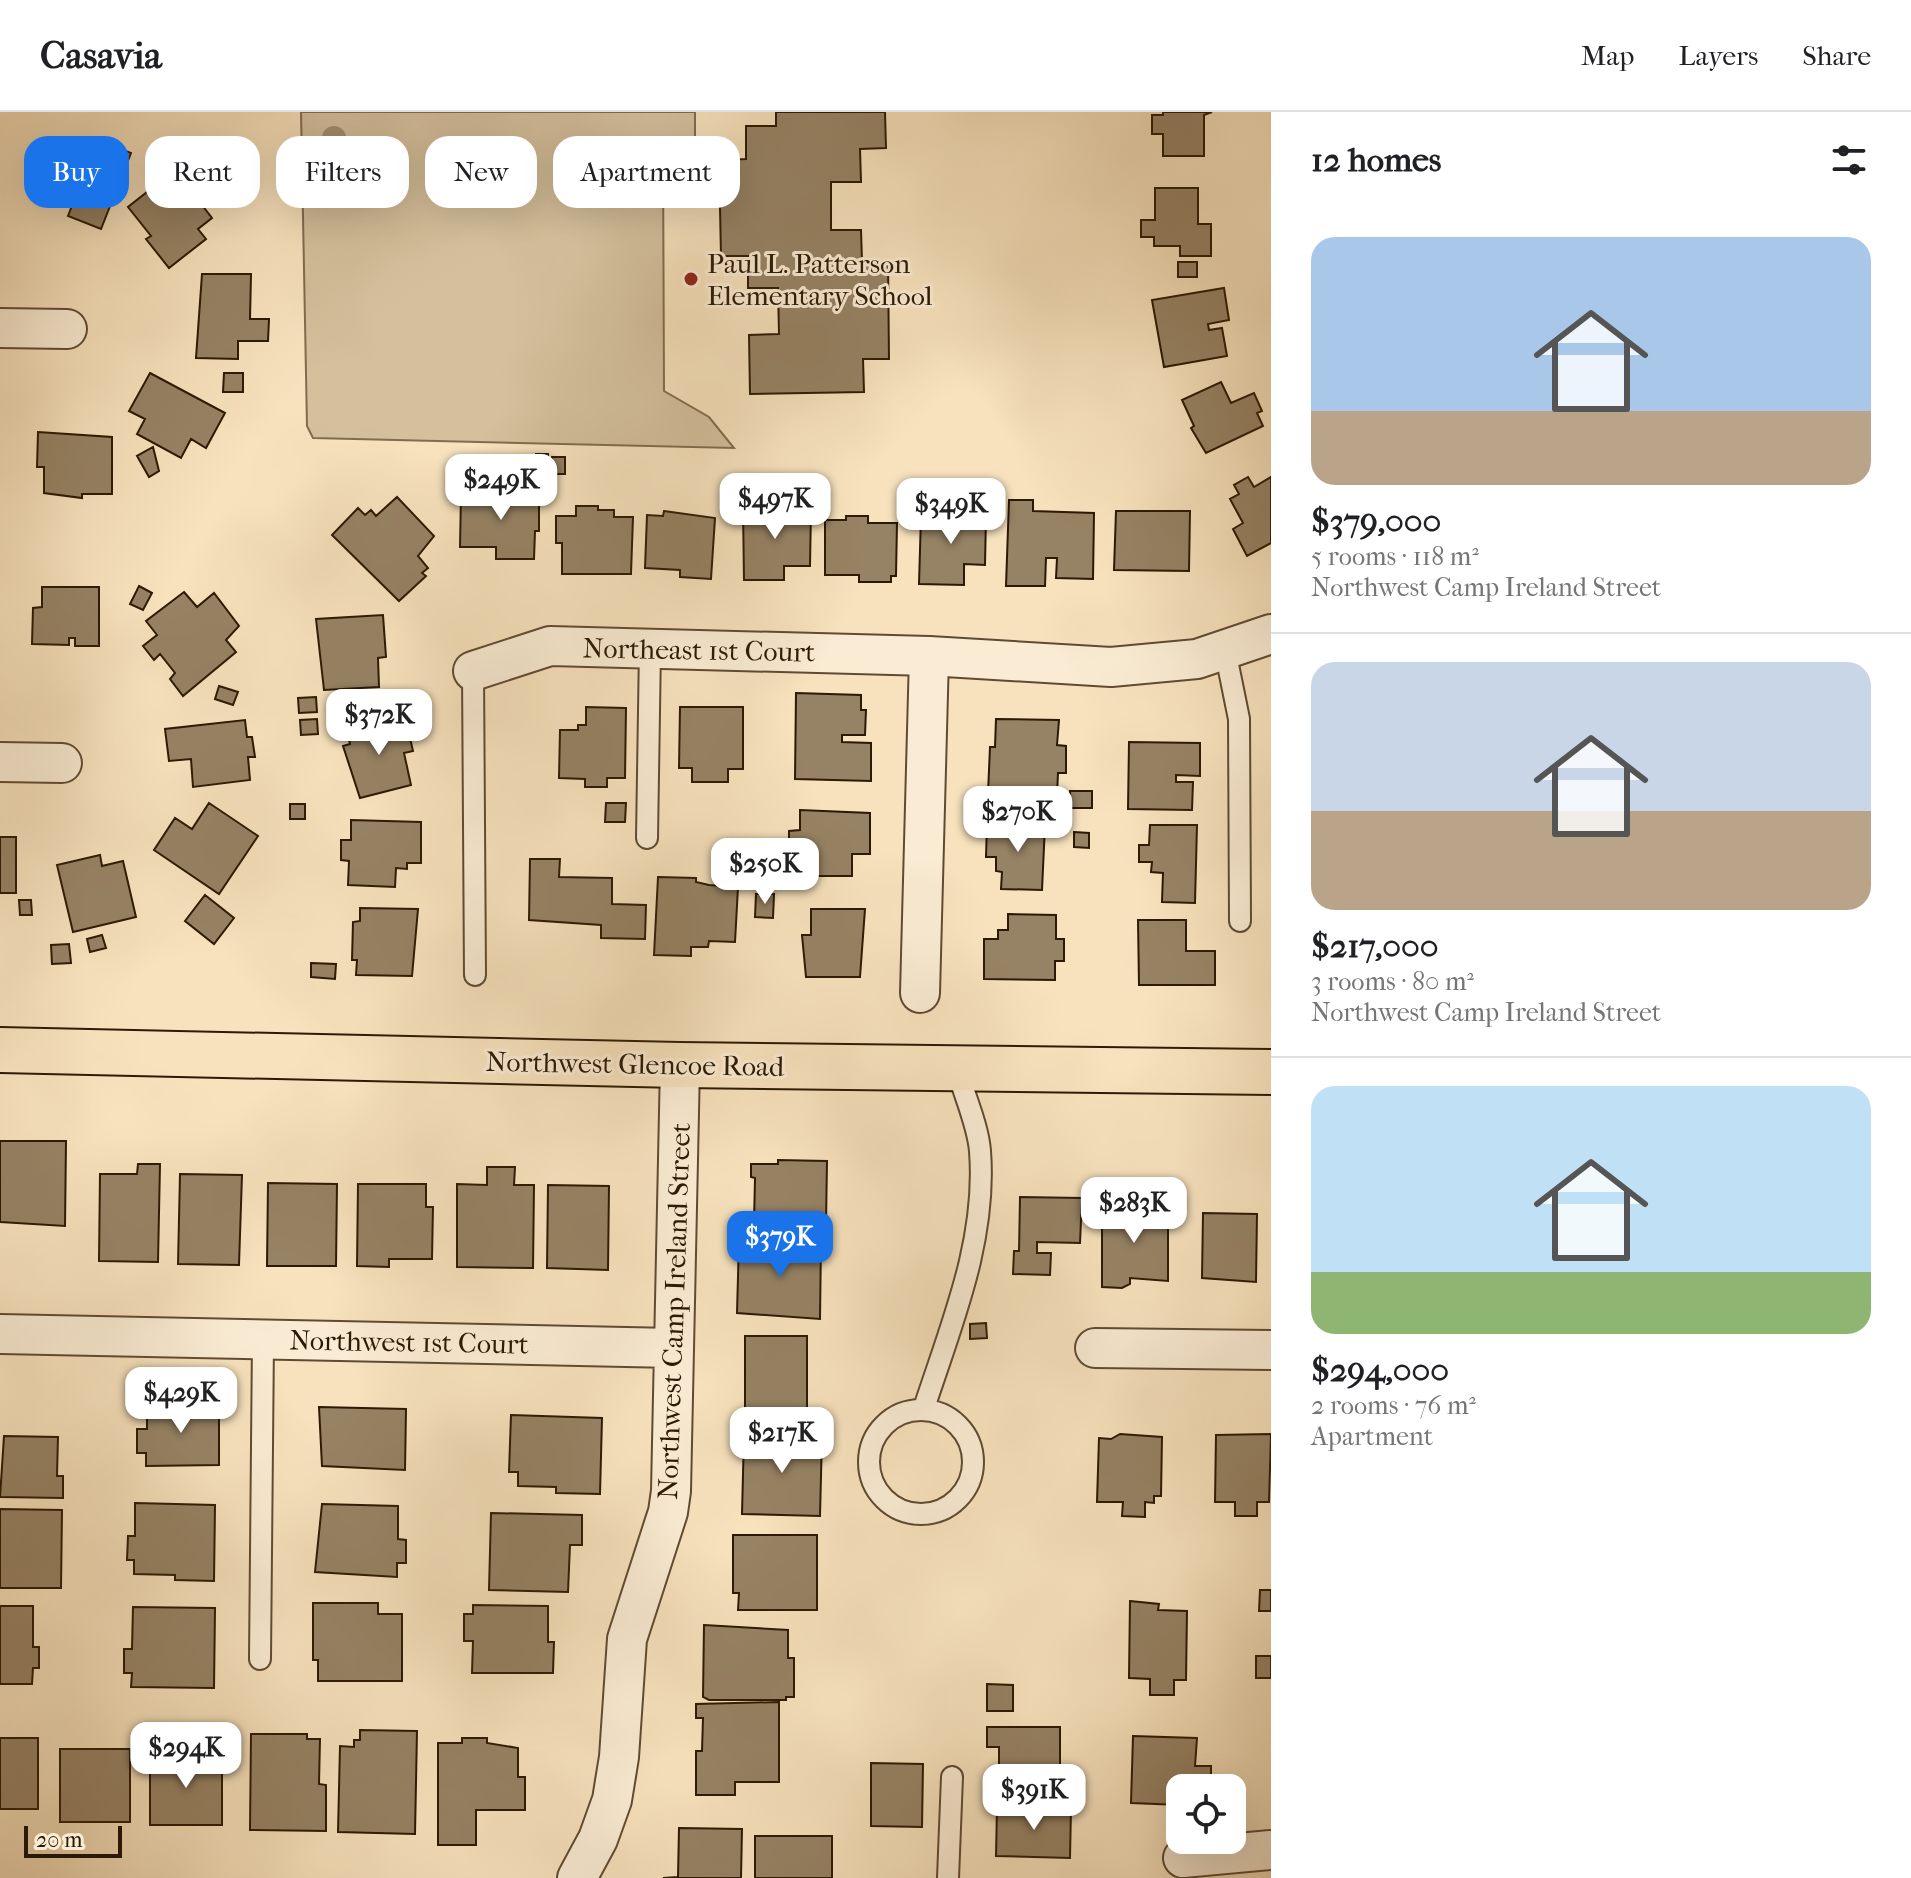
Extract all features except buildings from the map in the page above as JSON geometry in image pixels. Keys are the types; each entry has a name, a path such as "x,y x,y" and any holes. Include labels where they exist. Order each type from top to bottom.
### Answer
{"main road":[{"name":"Northwest Glencoe Road","path":"0,1050 680,1065 1271,1072"}],"street":[{"path":"0,328 67,329"},
{"name":"Northeast 1st Court","path":"473,671 550,646 929,656 1111,667 1197,659 1271,634"},
{"path":"920,993 929,656"},
{"path":"0,762 62,763"},
{"name":"Northwest Camp Ireland Street","path":"577,1878 598,1839 612,1800 619,1757 627,1639 668,1512 680,1065"},
{"name":"Northwest 1st Court","path":"0,1334 673,1348"},
{"path":"1095,1348 1271,1350"},
{"path":"1183,1858 1271,1850"}],"lane":[{"path":"647,838 650,648"},
{"path":"1225,650 1239,719 1240,921"},
{"path":"473,671 475,975"},
{"path":"924,1408 959,1304 981,1200 980,1148 957,1069"},
{"path":"260,1659 263,1339"},
{"path":"924,1408 952,1418 971,1442 974,1472 959,1498 934,1513 904,1512 879,1494 868,1466 874,1437 895,1415 924,1408"},
{"path":"948,1878 952,1777"}],"shaded area":[{"path":"301,112 695,112 695,136 553,136 553,208 663,208 664,391 709,417 734,448 313,438 307,426 303,208 409,208 409,136 301,136"}],"place":[{"name":"Paul L. Patterson Elementary School","path":"691,279"}]}
